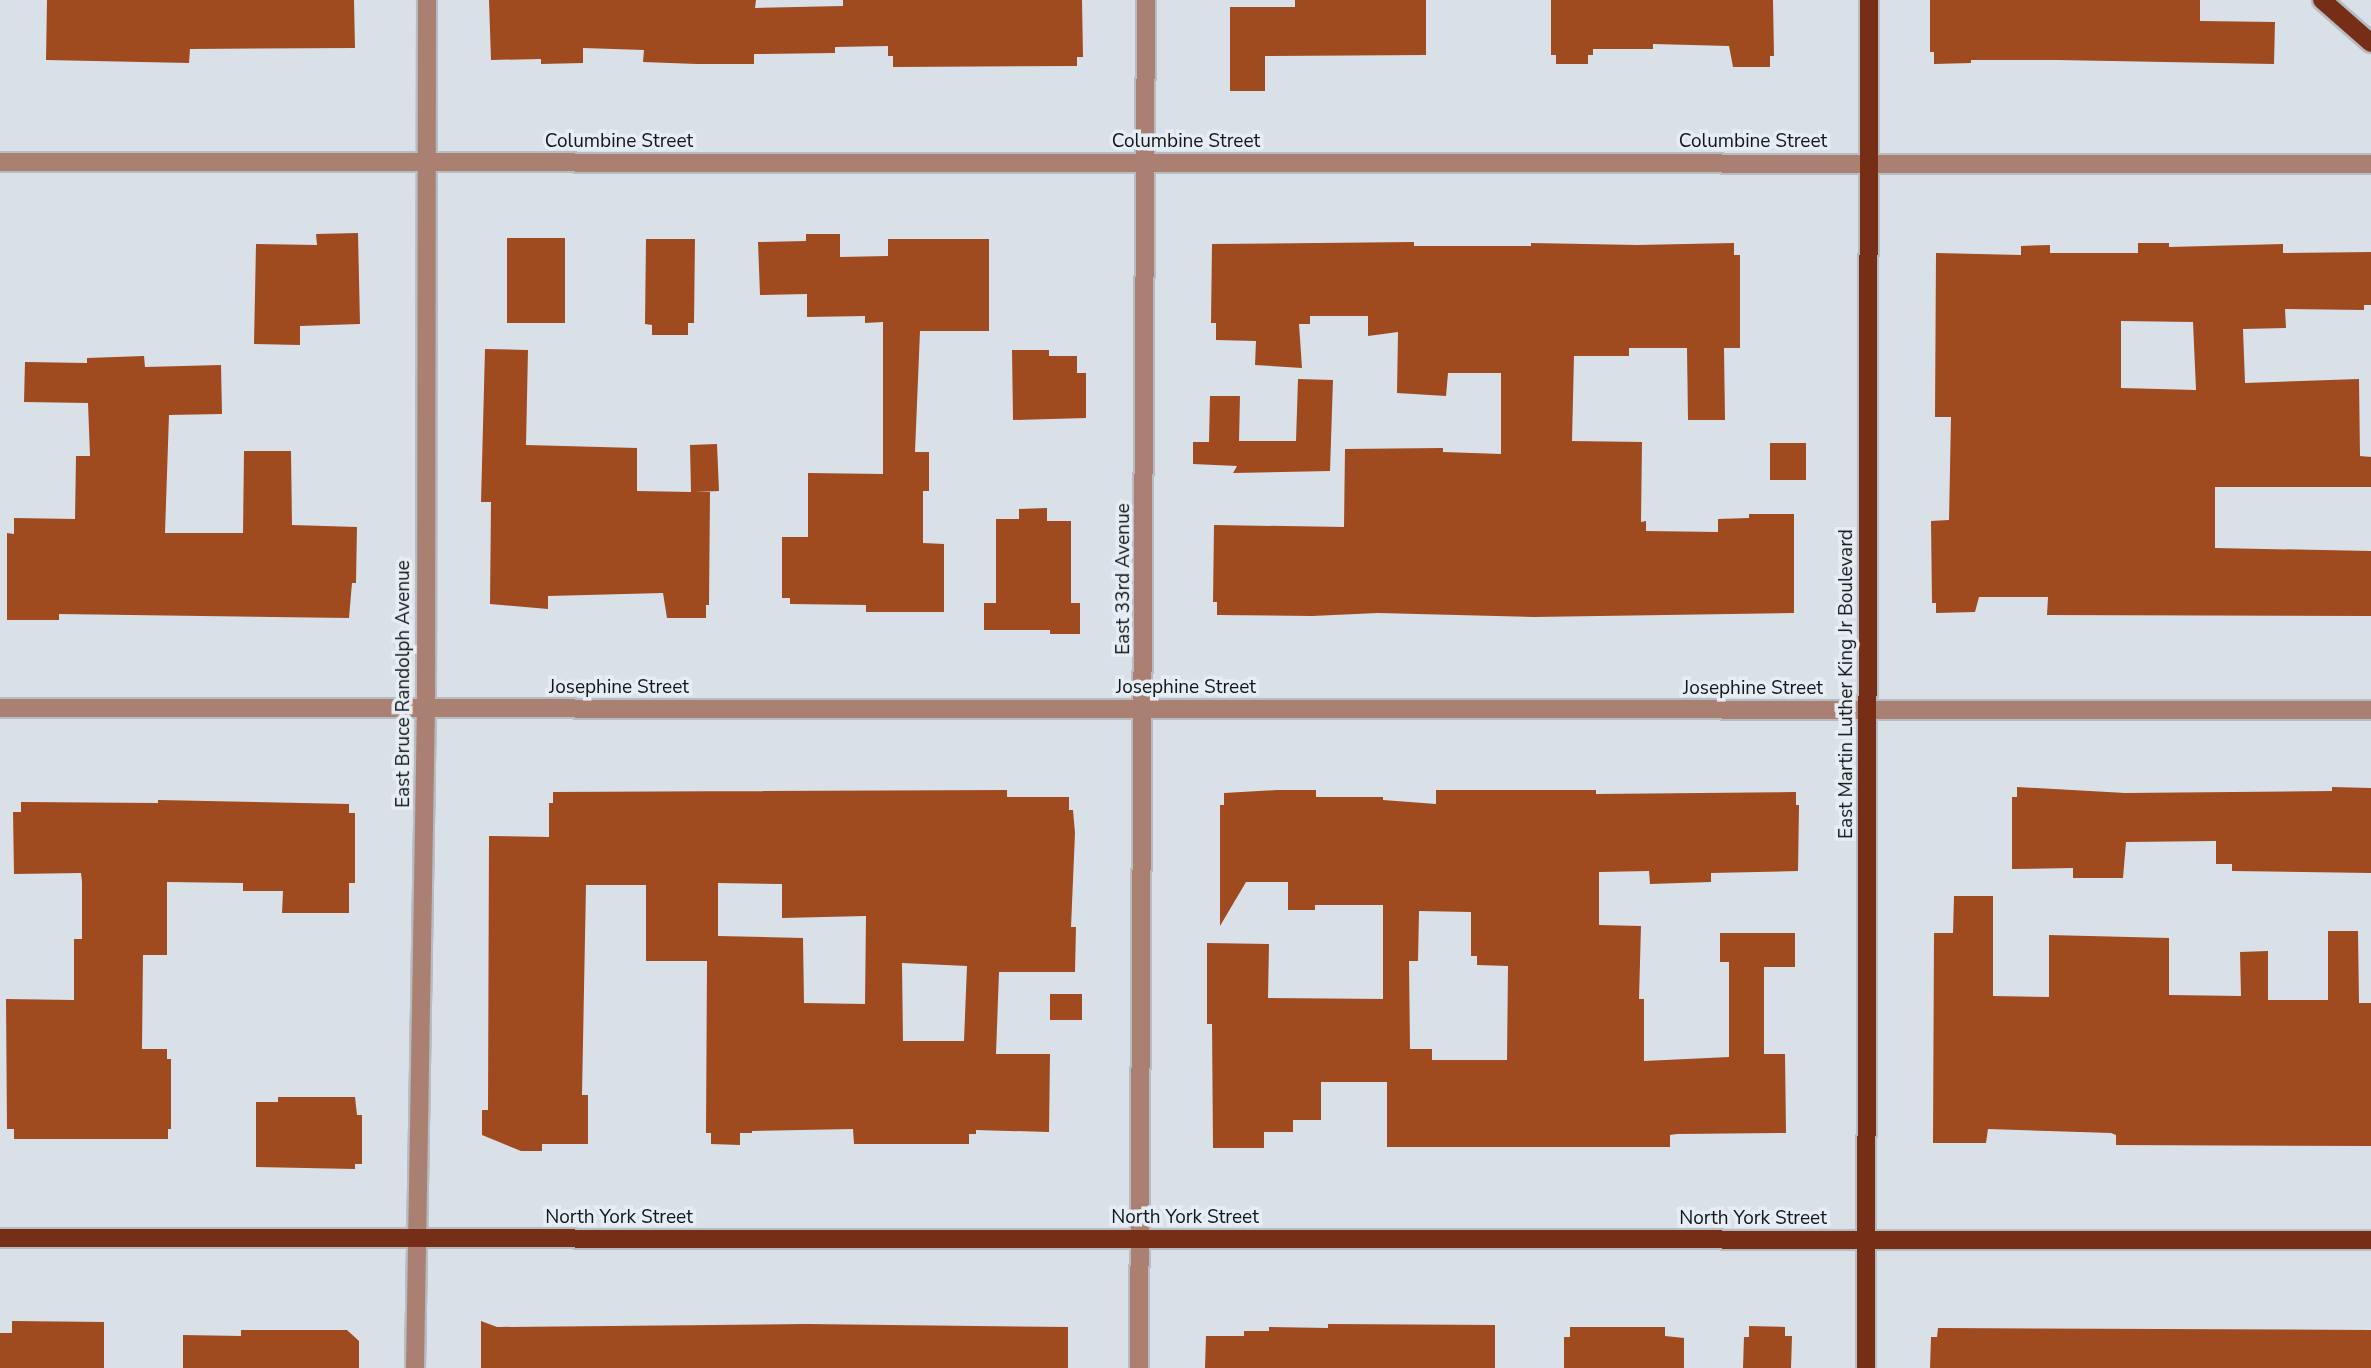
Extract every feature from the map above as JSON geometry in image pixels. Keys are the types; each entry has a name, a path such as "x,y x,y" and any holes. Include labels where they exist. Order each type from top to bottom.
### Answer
{"main road":[{"name":"East Martin Luther King Jr Boulevard","path":"1866,1368 1869,0"},
{"path":"2322,0 2371,43"},
{"name":"North York Street","path":"0,1238 2371,1240"}],"street":[{"name":"East Bruce Randolph Avenue","path":"415,1368 415,1238 426,708 427,0"},
{"name":"East 33rd Avenue","path":"1139,1368 1146,0"},
{"name":"Columbine Street","path":"0,163 2371,164"},
{"name":"Josephine Street","path":"0,708 2371,710"}],"building":[{"path":"47,0 354,0 355,48 190,49 189,63 46,60"},
{"path":"489,0 756,0 755,8 843,6 843,0 1082,0 1083,57 1077,57 1077,66 893,67 893,56 888,56 888,46 835,47 835,53 754,54 754,64 643,62 644,50 583,48 583,63 541,64 541,59 491,60"},
{"path":"1295,0 1426,0 1426,55 1265,56 1265,91 1230,91 1230,7 1295,7"},
{"path":"1551,0 1773,0 1774,56 1770,56 1770,67 1733,67 1729,46 1653,44 1653,49 1593,49 1593,55 1588,55 1588,64 1556,64 1556,55 1551,55"},
{"path":"1930,0 2200,0 2200,21 2275,22 2274,64 1971,60 1971,63 1934,64 1934,52 1930,52"},
{"path":"358,233 360,324 300,326 300,345 254,344 256,244 317,245 316,234"},
{"path":"806,234 840,234 840,257 888,256 888,239 989,239 989,331 920,331 915,452 929,452 929,491 923,491 923,543 944,544 944,612 866,612 866,605 790,604 790,598 782,598 782,537 808,537 808,473 883,474 883,322 865,323 865,316 807,317 807,294 760,295 758,242 806,241"},
{"path":"507,238 565,238 565,323 507,323"},
{"path":"646,239 695,239 694,323 688,323 688,335 652,335 652,325 645,324"},
{"path":"1414,242 1414,246 1734,243 1734,255 1740,255 1740,348 1724,348 1725,420 1688,420 1687,348 1629,348 1629,356 1574,356 1572,441 1642,442 1641,522 1646,521 1646,531 1718,532 1718,519 1749,518 1749,514 1794,514 1794,613 1533,617 1378,613 1312,616 1217,615 1217,602 1213,602 1214,525 1344,527 1345,449 1443,448 1443,452 1501,454 1501,373 1448,373 1446,396 1397,393 1398,332 1368,336 1368,316 1310,316 1310,324 1299,324 1302,368 1255,365 1256,341 1216,340 1216,323 1211,323 1212,244"},
{"path":"2138,243 2169,243 2169,247 2283,244 2283,253 2371,252 2371,305 2364,305 2364,310 2285,309 2286,328 2243,329 2245,383 2359,379 2360,456 2371,457 2371,487 2215,487 2215,548 2371,551 2371,616 2047,615 2048,597 1979,597 1975,612 1936,613 1936,603 1932,603 1931,521 1949,520 1951,417 1935,417 1936,253 2021,255 2021,246 2050,245 2050,253 2138,253","holes":["2121,321 2193,322 2196,390 2121,388"]},
{"path":"485,349 528,350 526,445 637,448 637,491 691,492 690,445 717,444 719,491 695,492 710,492 709,605 706,605 706,618 667,618 663,593 548,596 548,609 490,604 491,502 481,502"},
{"path":"1012,350 1049,350 1049,356 1077,356 1077,373 1086,373 1086,418 1013,420"},
{"path":"144,356 145,367 221,365 222,414 169,415 165,533 243,533 244,451 291,451 292,525 357,527 356,583 352,583 349,618 59,614 59,620 7,620 7,533 14,534 14,518 75,519 76,456 90,456 88,403 24,402 25,362 87,363 87,358"},
{"path":"1298,379 1333,380 1330,471 1233,473 1237,466 1193,464 1193,442 1209,442 1210,396 1240,396 1239,441 1296,441"},
{"path":"1770,443 1806,443 1806,480 1770,480"},
{"path":"1047,508 1047,521 1071,521 1071,603 1080,603 1080,634 1050,634 1050,630 984,630 984,603 996,603 996,519 1019,519 1019,509"},
{"path":"2017,787 2125,793 2332,791 2332,787 2371,788 2371,873 2232,871 2232,864 2216,864 2216,841 2126,842 2123,878 2073,878 2073,868 2012,869 2012,797 2017,797"},
{"path":"1007,790 1007,797 1069,797 1069,810 1073,810 1075,833 1071,927 1076,927 1075,972 999,972 996,1054 1050,1054 1049,1132 976,1130 976,1134 969,1134 969,1144 854,1144 853,1129 752,1131 740,1133 740,1145 711,1144 711,1133 706,1133 707,961 646,961 646,885 586,885 582,1095 588,1095 588,1144 542,1144 542,1151 521,1151 482,1135 482,1110 488,1110 489,836 549,837 549,803 553,803 553,792","holes":["718,883 782,884 782,918 866,916 865,1004 804,1003 803,938 718,936","902,963 967,966 964,1041 903,1041"]},
{"path":"1316,790 1316,797 1383,797 1383,800 1436,804 1436,790 1596,790 1596,794 1796,792 1796,805 1799,805 1798,871 1711,873 1711,882 1650,884 1649,871 1599,872 1599,925 1641,926 1639,999 1644,999 1644,1061 1729,1057 1729,962 1720,962 1720,933 1795,933 1795,967 1764,967 1764,1054 1785,1054 1786,1133 1677,1134 1670,1135 1670,1147 1387,1147 1387,1082 1321,1082 1321,1120 1293,1120 1293,1132 1264,1132 1264,1148 1213,1148 1212,1024 1207,1024 1207,943 1269,944 1268,998 1383,999 1383,905 1315,905 1315,910 1288,910 1288,882 1246,882 1220,926 1220,805 1224,805 1224,793","holes":["1419,911 1471,912 1471,956 1477,956 1477,965 1508,966 1507,1060 1432,1060 1432,1049 1410,1049 1409,961 1418,961"]},
{"path":"158,800 349,804 349,813 355,813 355,883 349,883 349,913 282,913 283,891 243,891 243,883 167,882 167,955 143,955 142,1049 167,1049 167,1059 171,1059 171,1129 168,1129 168,1139 14,1139 14,1129 7,1129 6,999 74,1000 74,939 82,939 82,882 81,873 14,874 13,812 21,812 21,802 158,803"},
{"path":"1954,896 1993,896 1993,996 2049,997 2049,935 2169,938 2169,995 2241,996 2240,952 2268,951 2268,1000 2328,1000 2328,931 2358,931 2359,1003 2371,1003 2371,1146 2116,1145 2116,1135 2111,1133 1988,1129 1986,1143 1933,1143 1934,933 1953,933"},
{"path":"1050,994 1082,994 1082,1020 1050,1020"},
{"path":"278,1097 355,1097 357,1115 362,1115 362,1164 355,1164 355,1169 256,1167 256,1102 278,1102"},
{"path":"12,1321 104,1322 104,1368 0,1368 0,1333 12,1333"},
{"path":"481,1321 497,1327 806,1324 1068,1327 1068,1368 481,1368"},
{"path":"1328,1324 1495,1325 1495,1368 1205,1368 1206,1336 1244,1336 1244,1331 1269,1331 1269,1327 1328,1328"},
{"path":"1749,1326 1785,1327 1785,1336 1792,1336 1791,1368 1743,1368 1744,1337 1749,1337"},
{"path":"1570,1327 1665,1327 1665,1336 1684,1338 1684,1368 1564,1368 1564,1337 1570,1337"},
{"path":"1938,1328 2371,1330 2371,1368 1930,1368 1931,1337 1937,1337"},
{"path":"241,1330 347,1330 359,1341 359,1368 183,1368 183,1335 241,1336"}]}
